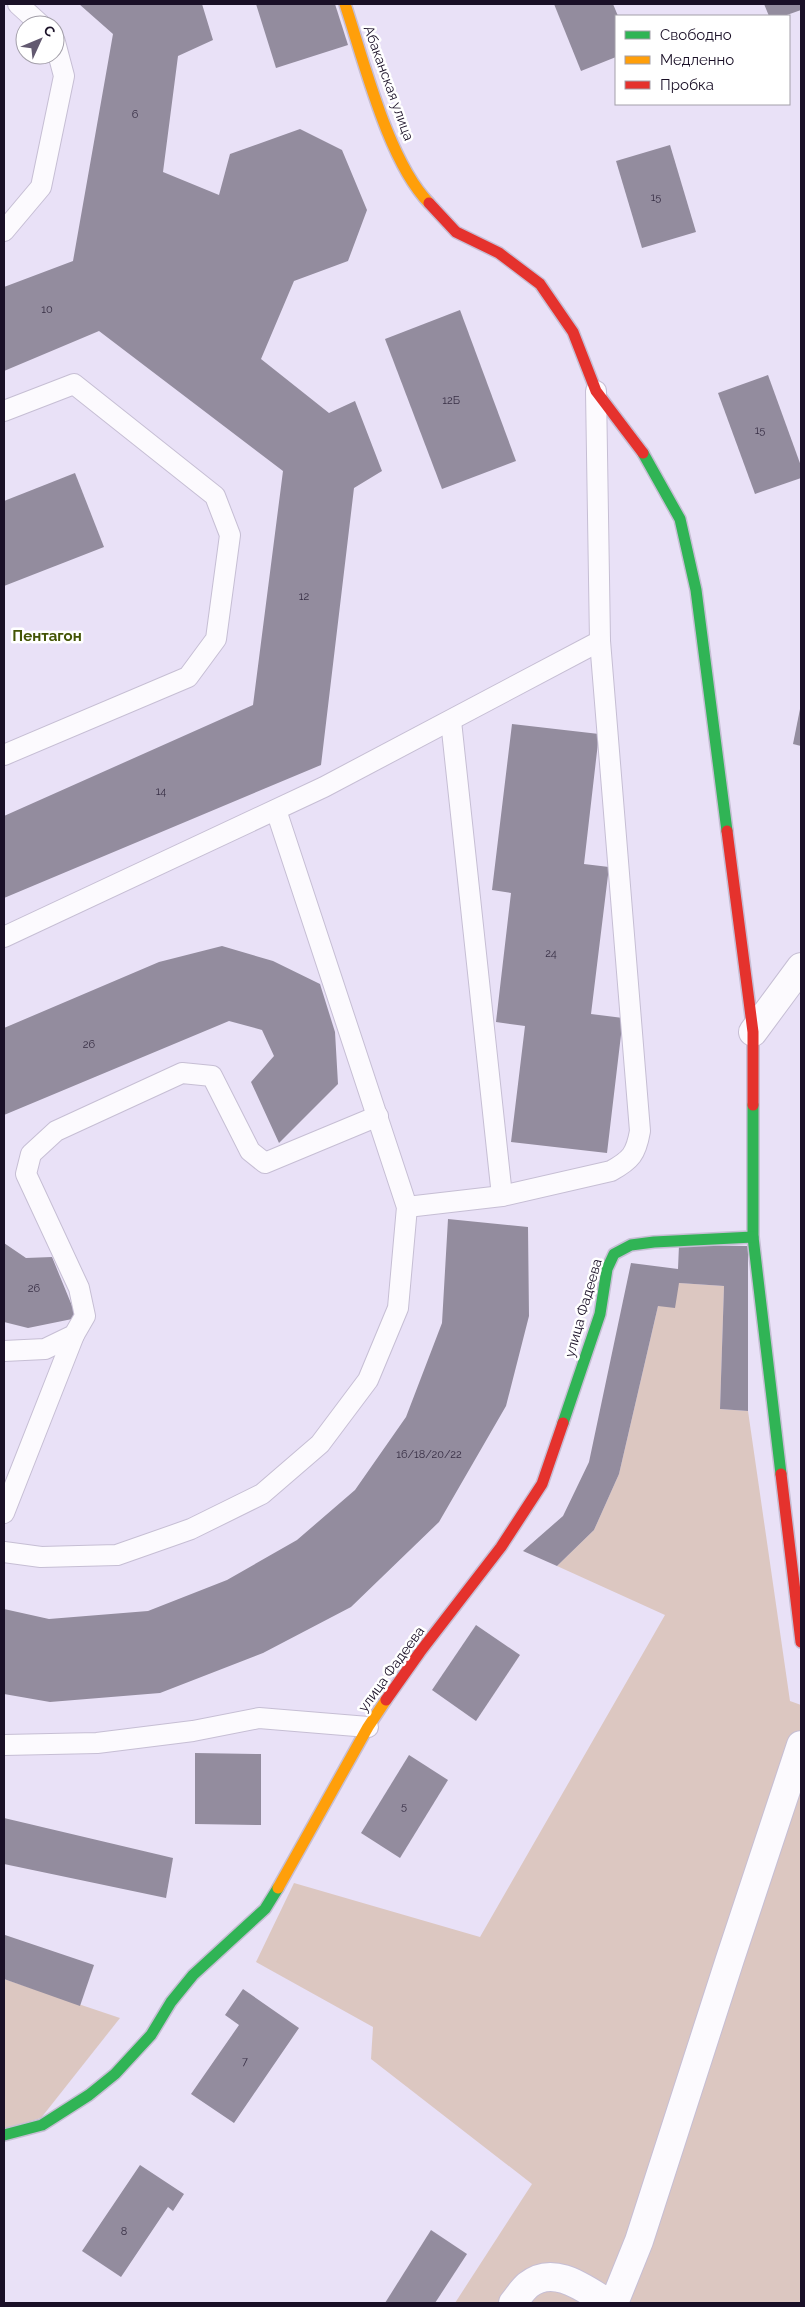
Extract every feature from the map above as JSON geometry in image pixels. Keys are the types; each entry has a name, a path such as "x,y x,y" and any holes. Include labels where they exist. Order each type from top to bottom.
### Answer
{"street":[{"name":"Абаканская улица","path":"345,4 390,138 417,191 456,232 499,253 540,284 573,332 596,391 647,458 680,519 696,590 753,1032 753,1237 801,1642"},
{"path":"753,1032 801,967"},
{"name":"улица Фадеева","path":"4,2134 42,2125 88,2095 115,2074 152,2035 171,2002 193,1975 265,1909 286,1875 368,1726 420,1652 502,1546 542,1484 600,1314 607,1269 614,1254 631,1245 654,1242 753,1237"},
{"path":"614,2303 639,2241 801,1745"},
{"path":"513,2303 527,2285 539,2278 552,2276 580,2286 608,2303"}],"lane":[{"path":"18,4 30,15"},
{"path":"4,232 41,187 64,76 61,65"},
{"path":"4,411 74,384 215,496 230,535 216,639 188,677 4,755"},
{"path":"407,1207 502,1196 611,1171 627,1162 637,1148 640,1131 600,641 596,391"},
{"path":"4,937 324,787 600,641"},
{"path":"451,721 502,1196"},
{"path":"4,1552 41,1557 117,1555 191,1529 262,1494 320,1444 368,1380 398,1308 407,1207 276,810"},
{"path":"4,1513 74,1336 85,1316 79,1288 26,1174 31,1154 56,1130 182,1073 212,1076 250,1151 265,1163 378,1116"},
{"path":"4,1351 45,1349 74,1336"},
{"path":"4,1745 98,1743 193,1731 259,1718 368,1726"}],"shaded area":[{"path":"679,1283 724,1286 720,1409 748,1411 790,1701 801,1705 801,2303 455,2303 532,2184 371,2059 373,2027 256,1962 294,1883 480,1937 665,1615 557,1566 594,1530 619,1474 658,1306"},
{"path":"4,1979 120,2018 41,2118 4,2129"}],"building":[{"path":"79,4 202,4 213,40 178,56 163,172 219,195 230,154 300,129 342,150 367,210 348,261 294,281 261,359 329,413 355,401 382,471 354,488 321,765 4,898 4,816 253,705 283,471 99,331 4,371 4,287 73,261 113,34"},
{"path":"256,4 335,4 348,45 276,68"},
{"path":"554,4 613,4 618,15 615,15 615,57 581,71"},
{"path":"764,4 801,4 801,10 787,15 769,15"},
{"path":"670,145 696,232 642,248 616,161"},
{"path":"460,310 516,461 442,489 385,339"},
{"path":"768,375 801,466 801,478 755,494 718,393"},
{"path":"75,473 104,547 4,586 4,501"},
{"path":"801,709 801,746 793,744"},
{"path":"512,724 599,734 584,864 609,867 591,1014 623,1018 607,1153 511,1142 525,1026 496,1022 511,893 492,890"},
{"path":"222,946 273,961 320,984 335,1032 338,1084 279,1143 251,1082 274,1056 262,1030 229,1021 4,1115 4,1028 159,962"},
{"path":"448,1219 528,1227 529,1316 506,1406 439,1522 351,1607 263,1653 160,1693 50,1702 4,1694 4,1609 49,1619 148,1611 227,1580 297,1540 355,1490 406,1417 442,1323"},
{"path":"4,1243 26,1258 52,1257 77,1318 28,1328 4,1322"},
{"path":"679,1245 748,1246 748,1411 720,1409 724,1286 679,1283 675,1308 658,1306 619,1474 594,1530 557,1566 523,1551 563,1516 589,1462 631,1263 678,1269"},
{"path":"476,1625 520,1655 476,1721 432,1690"},
{"path":"195,1753 261,1754 261,1825 195,1824"},
{"path":"409,1755 448,1780 400,1858 361,1833"},
{"path":"4,1818 173,1858 166,1898 4,1864"},
{"path":"5,1935 94,1965 80,2006 4,1979"},
{"path":"243,1989 299,2028 234,2123 191,2094 239,2025 225,2015"},
{"path":"140,2165 184,2194 173,2211 168,2207 121,2277 82,2251"},
{"path":"431,2230 467,2254 435,2303 385,2303"}],"traffic: fast":[{"path":"643,453 680,519 696,590 727,831"},
{"path":"753,1105 753,1237 781,1474"},
{"path":"563,1423 600,1314 607,1269 614,1254 631,1245 654,1242 753,1237"},
{"path":"4,2135 42,2125 89,2095 115,2074 151,2035 171,2002 193,1975 265,1909 278,1888"}],"traffic: slow":[{"path":"345,4 389,137 414,185 429,203"},
{"path":"278,1888 368,1727 386,1700"}],"traffic: jam":[{"path":"429,203 456,232 499,253 540,284 573,332 596,391 643,453"},
{"path":"727,831 753,1032 753,1105"},
{"path":"386,1700 420,1652 501,1547 542,1484 563,1423"},
{"path":"781,1474 801,1642"}],"district":[{"name":"Пентагон","path":"47,636"}]}
